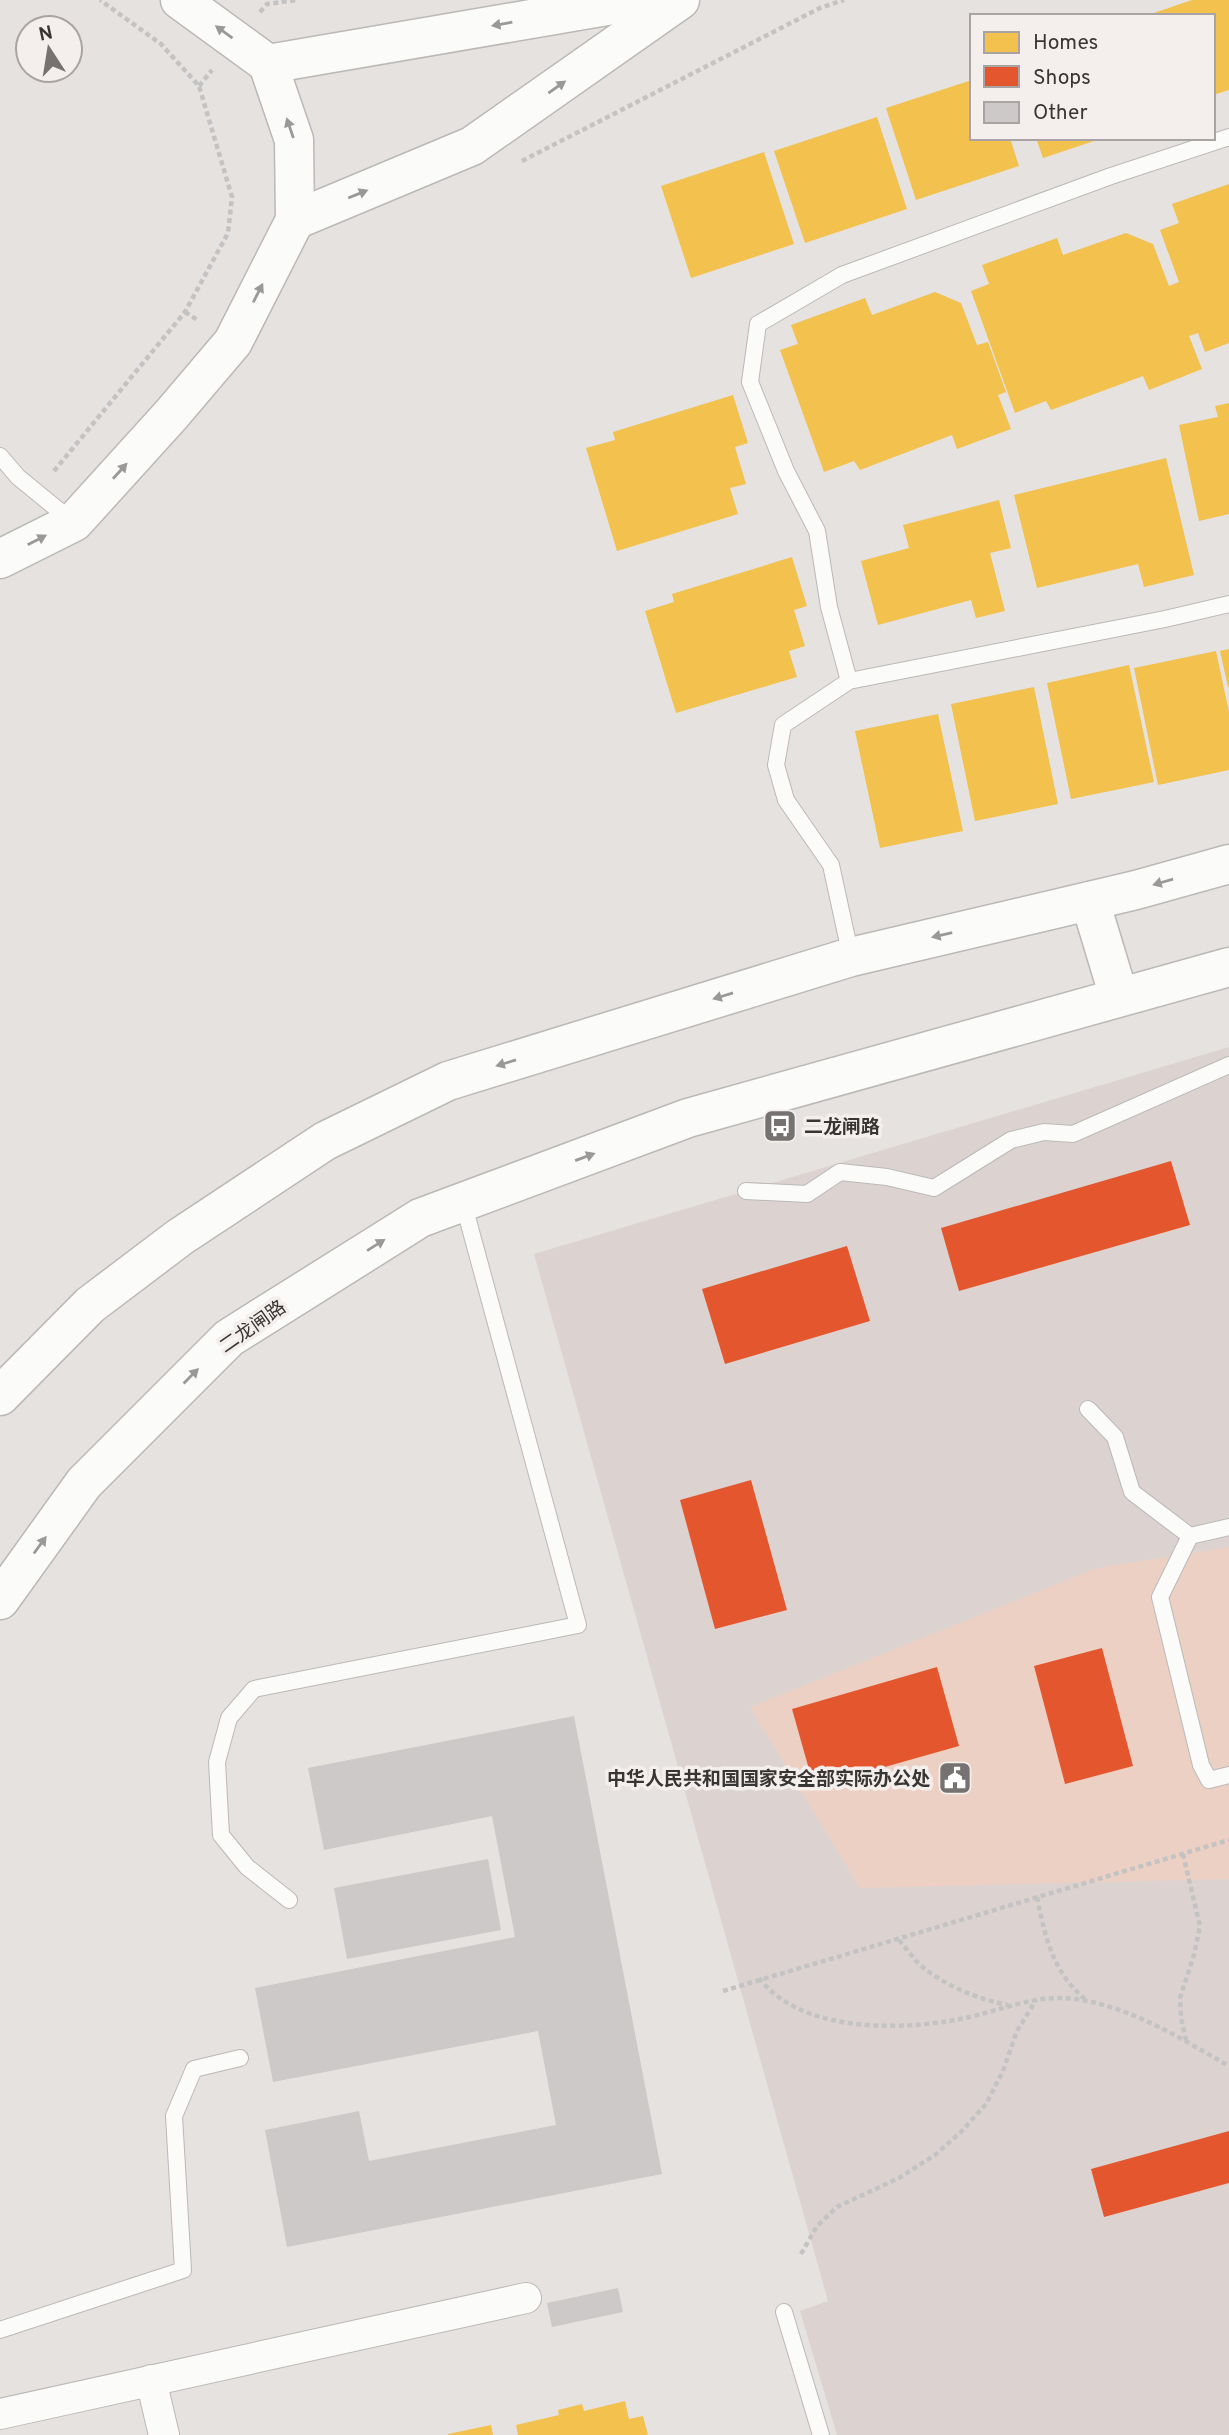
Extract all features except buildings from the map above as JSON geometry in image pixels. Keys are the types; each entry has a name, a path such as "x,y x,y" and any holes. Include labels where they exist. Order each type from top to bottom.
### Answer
{"main road":[{"path":"0,559 74,522 171,415 233,342 295,220 294,139 268,64 180,0"},
{"path":"268,64 642,0"},
{"path":"295,220 472,146 680,0"},
{"path":"0,1396 90,1305 180,1237 325,1141 448,1081 851,957 1090,901 1229,864"},
{"path":"1090,901 1119,998"},
{"name":"二龙闸路","path":"0,1600 84,1483 229,1338 420,1218 688,1118 1229,967"}],"street":[{"path":"0,2414 526,2298"},
{"path":"151,2380 164,2435"}],"lane":[{"path":"849,681 829,607 817,531 786,471 750,383 758,324 842,275 1111,176 1229,137"},
{"path":"0,456 18,477 74,522"},
{"path":"851,957 831,865 786,800 776,765 783,725 849,681 1229,604"},
{"path":"746,1191 807,1194 840,1172 887,1177 934,1188 1011,1140 1044,1132 1073,1134 1229,1065"},
{"path":"289,1900 247,1867 221,1835 217,1762 229,1718 254,1689 579,1625 463,1202"},
{"path":"1088,1409 1115,1437 1132,1492 1190,1536"},
{"path":"1190,1536 1229,1527"},
{"path":"1190,1536 1160,1597 1201,1765 1209,1780 1229,1775"},
{"path":"0,2330 183,2270 173,2116 194,2070 240,2058"},
{"path":"784,2312 821,2435"}],"path":[{"path":"37,492 185,312 228,233 232,197 199,86 161,44 100,0"},
{"path":"514,165 552,148 820,8 844,0"},
{"path":"723,1991 759,1978 900,1940 1229,1840"},
{"path":"1184,1854 1200,1926 1180,1998 1186,2041"},
{"path":"1037,1897 1053,1959 1070,1987 1087,2001"},
{"path":"900,1940 918,1962 950,1984 1012,2006"},
{"path":"759,1978 767,1989 788,2004 816,2016 855,2023 906,2026 939,2024 1036,2000 1060,1998 1087,2001 1116,2009 1186,2041 1229,2066"},
{"path":"801,2254 817,2226 837,2207 899,2178 935,2155 960,2133 986,2104 1003,2071 1017,2031 1036,2000"}],"shaded area":[{"name":"中华人民共和国国家安全部实际办公处","path":"1229,1047 1229,2435 837,2435 800,2311 828,2301 534,1254"},
{"path":"1229,1547 1229,1879 860,1888 750,1707 1097,1568"}],"place":[{"name":"二龙闸路","path":"780,1126"},
{"name":"中华人民共和国国家安全部实际办公处","path":"955,1778"}]}
